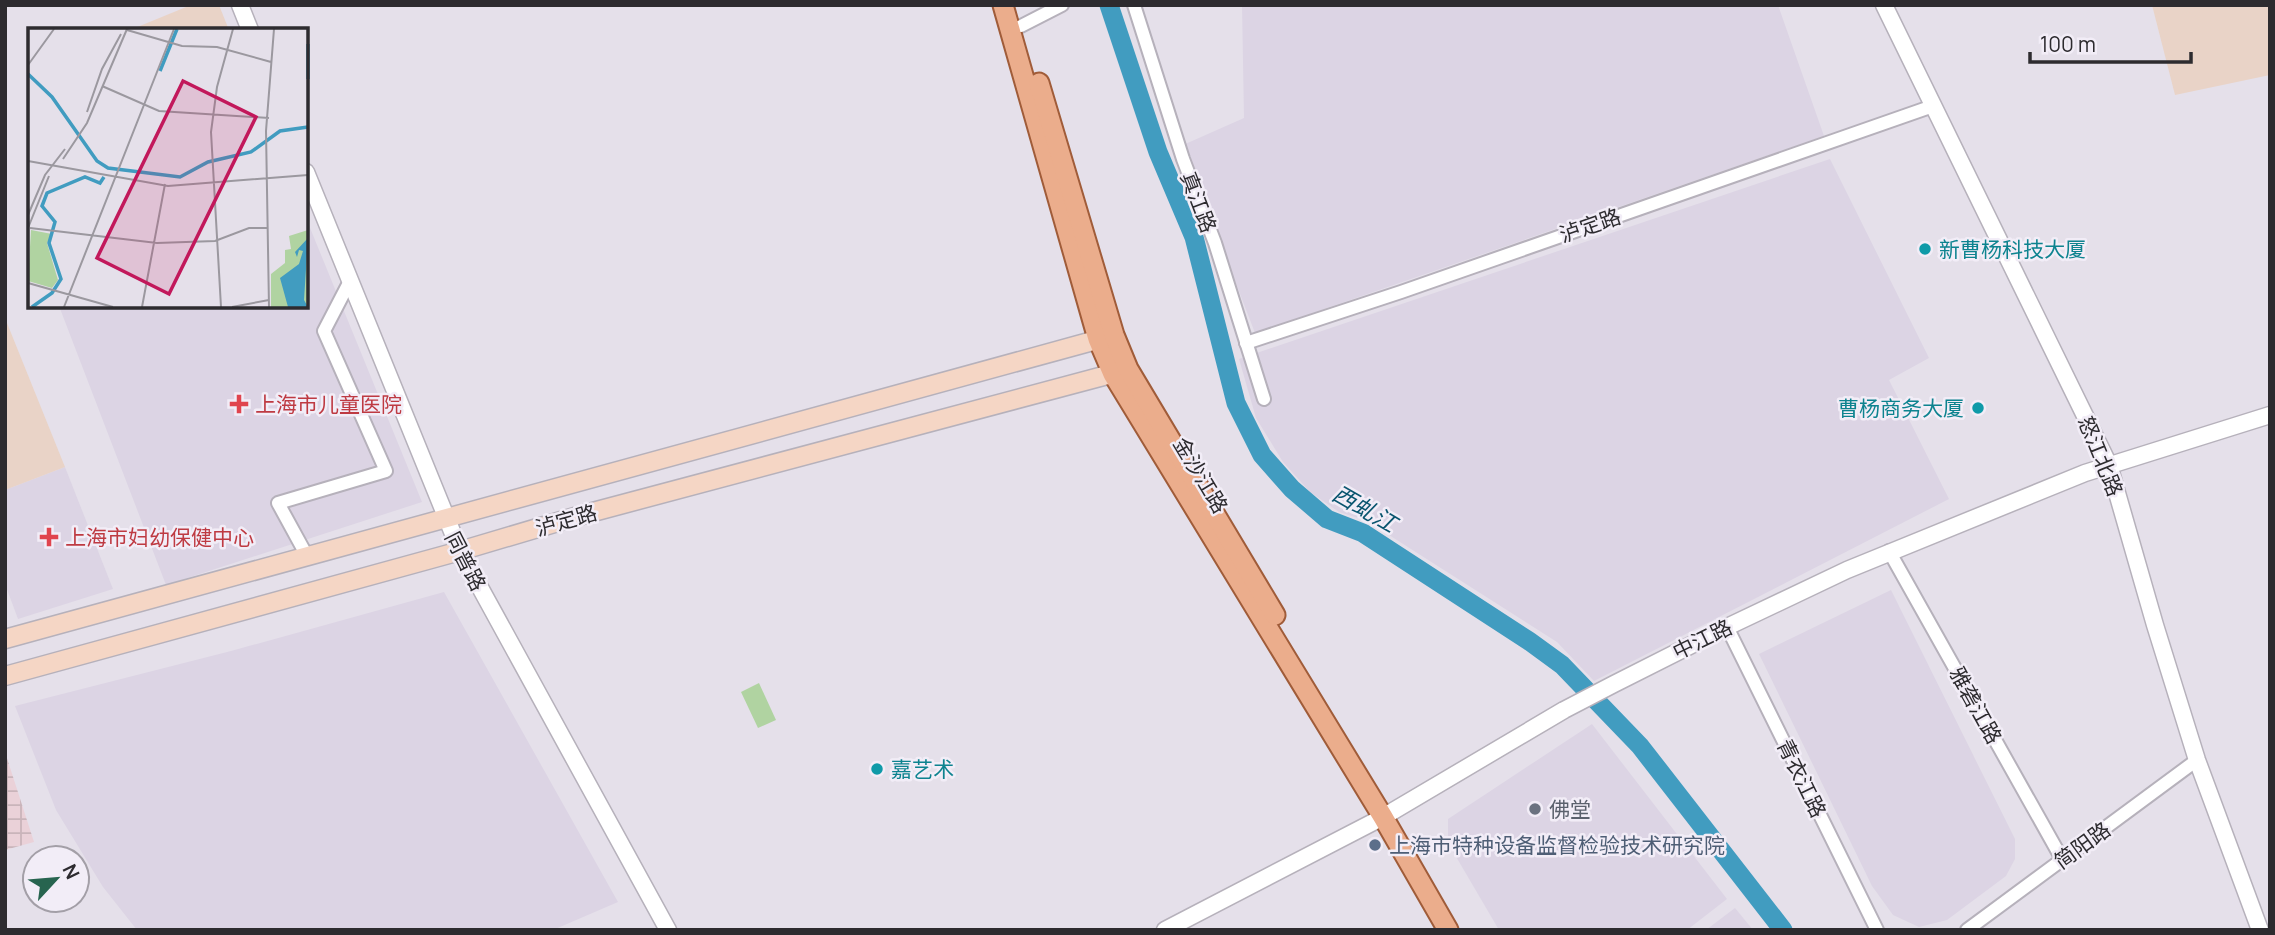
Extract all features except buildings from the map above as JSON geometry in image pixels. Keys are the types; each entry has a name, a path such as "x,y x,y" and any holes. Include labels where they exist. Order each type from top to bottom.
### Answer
{"main road":[{"name":"金沙江路","path":"1003,5 1106,337 1121,371 1461,930"},
{"name":"金沙江路","path":"1015,5 1106,337"},
{"name":"泸定路","path":"5,639 1106,337"},
{"name":"泸定路","path":"5,676 578,516 1121,371"},
{"name":"金沙江路","path":"1388,814 1448,930"}],"street":[{"path":"240,5 249,28"},
{"path":"1021,26 1062,5"},
{"name":"真江路","path":"1133,5 1182,159 1215,243 1264,399"},
{"name":"怒江北路","path":"1884,5 2109,465 2197,760 2260,930"},
{"name":"泸定路","path":"1246,344 1933,106"},
{"name":"同普路","path":"308,177 460,551 668,930"},
{"path":"307,556 278,503 386,471 324,331 350,281"},
{"name":"中江路","path":"1165,930 1388,814 1564,710 1727,627 1889,551 2109,465 2270,415"},
{"name":"雅砻江路","path":"1889,551 2062,859"},
{"name":"青衣江路","path":"1727,627 1877,930"},
{"name":"简阳路","path":"1967,930 2197,760"}],"shaded area":[{"path":"191,5 219,5 228,28 135,28"},
{"path":"1242,5 1778,5 1824,136 1255,333 1183,145 1244,118"},
{"path":"2152,5 2270,5 2270,75 2175,95"},
{"path":"1830,159 1929,358 1889,380 1949,499 1594,681 1557,642 1367,521 1339,512 1310,492 1283,462 1256,418 1239,359"},
{"name":"上海市儿童医院","path":"308,223 422,502 166,585 60,308 308,308"},
{"path":"5,318 65,467 5,490"},
{"name":"上海市妇幼保健中心","path":"65,467 113,589 18,619 5,584 5,490"},
{"path":"1891,590 2015,839 2015,859 2006,876 1947,920 1919,927 1893,915 1872,886 1759,654"},
{"path":"444,592 618,902 553,930 137,930 91,867 91,844 77,844 56,810 15,706 231,651"},
{"path":"1592,724 1727,899 1687,930 1499,930 1448,843 1448,819"},
{"path":"5,752 34,842 5,850"},
{"path":"1735,908 1753,930 1706,930"}],"green space":[{"path":"759,683 776,720 758,728 741,692"}],"waterway":[{"name":"西虬江","path":"1109,5 1158,152 1194,237 1236,403 1262,455 1292,489 1327,519 1363,533 1562,665 1640,746 1783,930"}],"place":[{"name":"新曹杨科技大厦","path":"1925,249"},
{"name":"上海市儿童医院","path":"239,404"},
{"name":"曹杨商务大厦","path":"1978,408"},
{"name":"上海市妇幼保健中心","path":"49,537"},
{"name":"嘉艺术","path":"877,769"},
{"name":"佛堂","path":"1535,809"},
{"name":"上海市特种设备监督检验技术研究院","path":"1375,845"}]}
